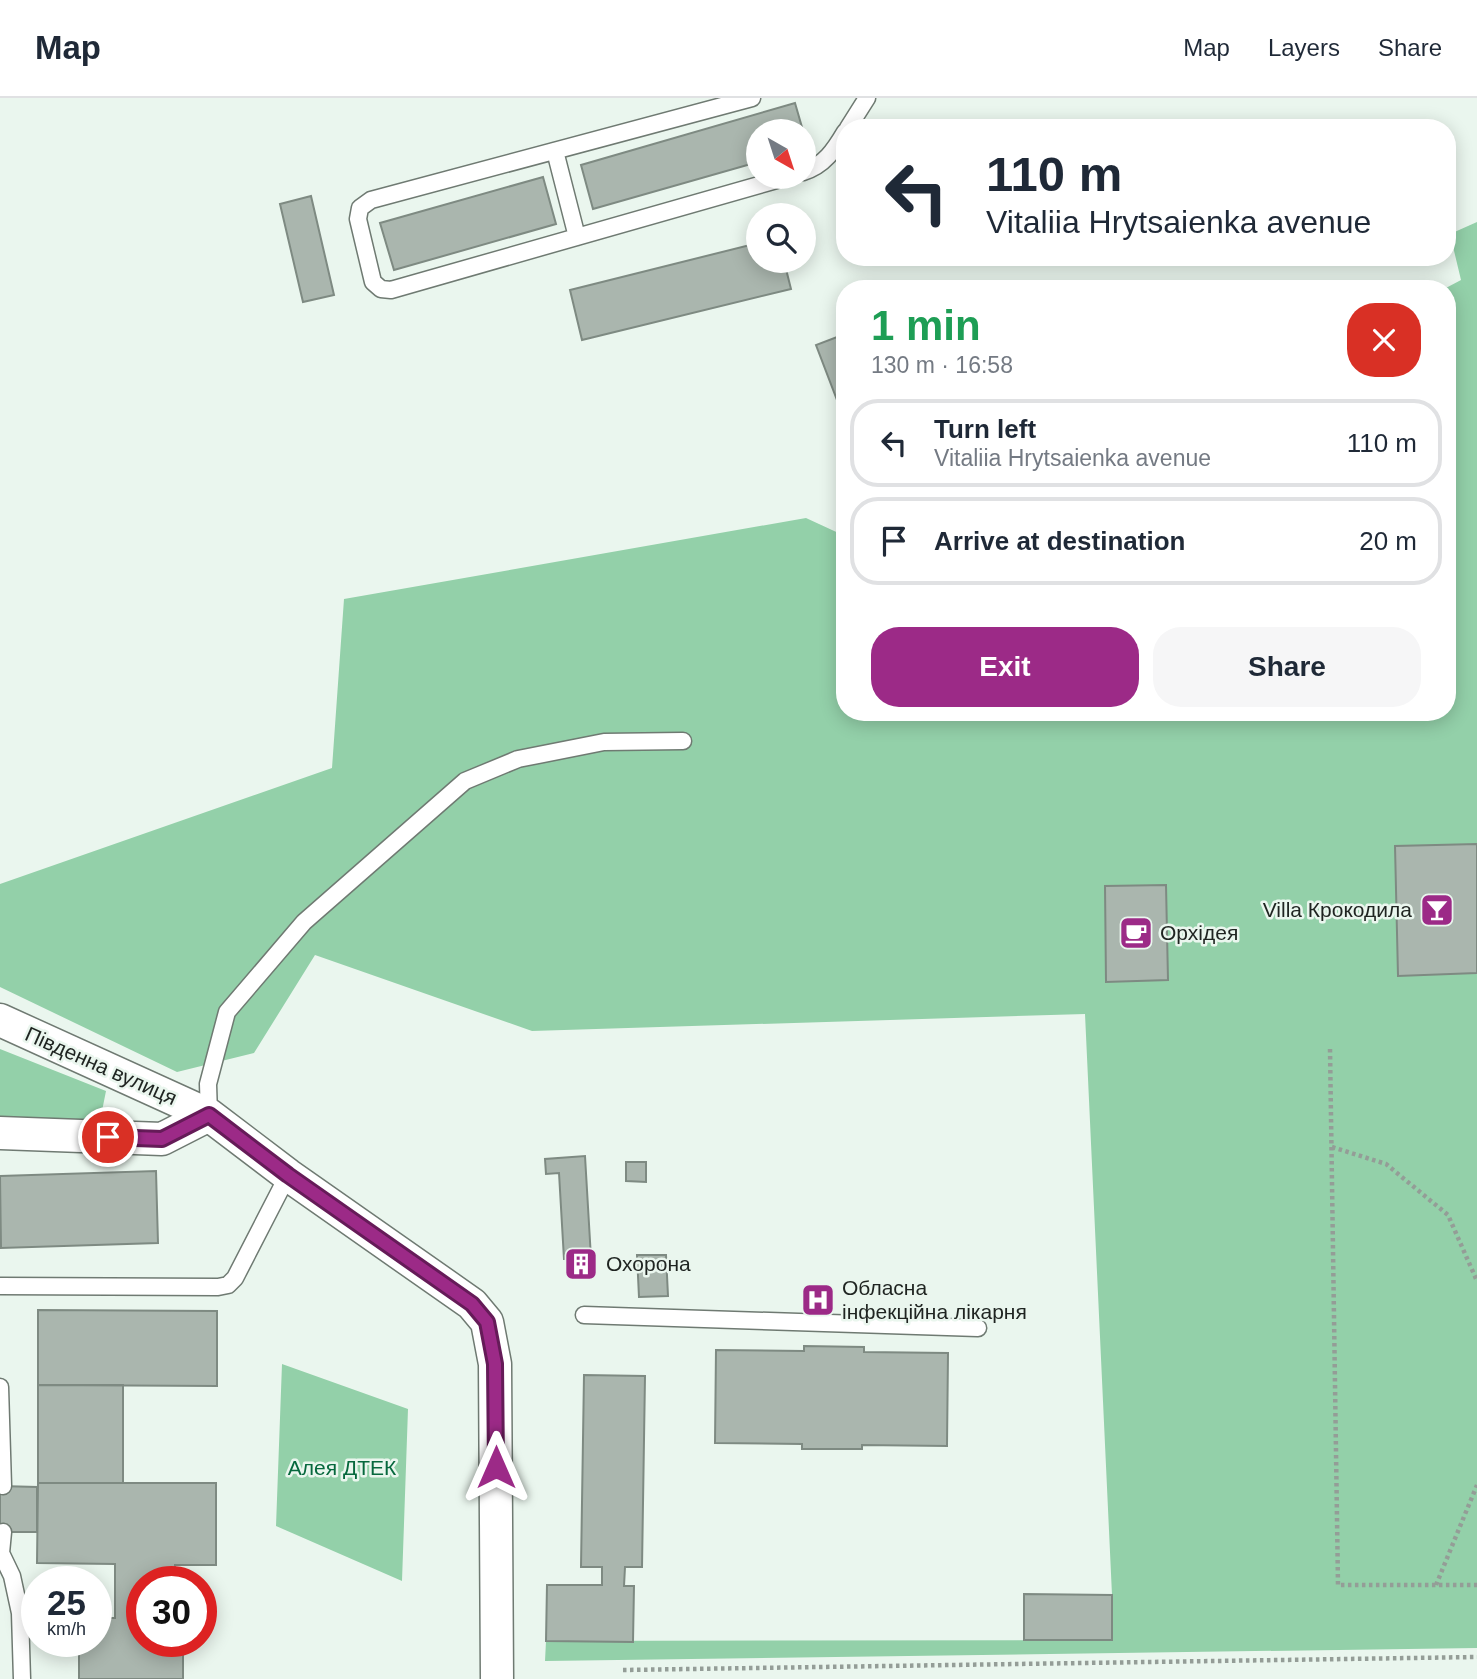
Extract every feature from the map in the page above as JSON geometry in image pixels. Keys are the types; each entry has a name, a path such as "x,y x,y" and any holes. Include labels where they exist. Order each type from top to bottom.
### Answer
{"street":[{"name":"Південна вулиця","path":"0,1020 209,1115 288,1175 472,1304 487,1322 495,1364 497,1679"},
{"path":"0,1133 162,1139 209,1115"}],"lane":[{"path":"746,188 391,290 381,289 373,282 358,219 360,208 371,200 752,98"},
{"path":"854,119 867,98"},
{"path":"816,166 836,146"},
{"path":"555,151 577,237"},
{"path":"209,1115 208,1084 227,1012 304,922 465,781 518,759 604,742 683,741"},
{"path":"0,1286 228,1285 235,1278 288,1175"},
{"path":"584,1315 978,1328"},
{"path":"0,1387 2,1486"},
{"path":"3,1532 0,1553 12,1576 20,1614 22,1679"}],"path":[{"path":"1330,1049 1338,1585 1477,1585"},
{"path":"1332,1147 1385,1164 1448,1215 1477,1281"},
{"path":"1436,1585 1477,1485"},
{"path":"623,1671 1477,1657"}],"green space":[{"path":"1477,222 1477,1648 545,1661 546,1641 1112,1640 1085,1014 532,1031 315,955 254,1053 177,1072 0,987 0,884 332,768 344,599 806,518 836,532 836,721 1456,721 1456,283 1461,280 1456,259 1456,231"},
{"path":"0,1049 106,1091 99,1126 0,1122"},
{"name":"Алея ДТЕК","path":"282,1364 408,1409 402,1581 276,1526"}],"building":[{"path":"795,103 800,119 746,119 746,165 593,209 581,165"},
{"path":"543,177 556,224 394,270 380,223"},
{"path":"311,196 334,295 303,302 280,204"},
{"path":"746,246 746,273 787,273 791,289 582,340 570,290"},
{"path":"836,337 836,397 816,345"},
{"name":"Villa Крокодила","path":"1477,844 1477,973 1398,976 1395,846"},
{"name":"Орхідея","path":"1166,885 1168,980 1106,982 1105,886"},
{"path":"585,1156 591,1258 564,1259 559,1173 546,1174 545,1159"},
{"path":"626,1162 646,1162 646,1182 626,1181"},
{"path":"156,1171 158,1243 1,1248 0,1176"},
{"path":"637,1255 666,1255 668,1296 639,1297"},
{"name":"Охорона","path":"587,1258 588,1269 574,1270 574,1259"},
{"path":"38,1310 217,1311 217,1386 38,1385"},
{"path":"804,1346 864,1347 864,1352 948,1353 947,1446 862,1445 862,1449 802,1449 802,1444 715,1443 716,1350 804,1351"},
{"path":"584,1375 645,1376 642,1567 625,1567 624,1586 634,1586 633,1642 546,1641 547,1585 602,1585 602,1567 581,1567"},
{"path":"38,1385 123,1385 123,1483 38,1483"},
{"path":"38,1483 216,1483 216,1565 126,1566 126,1657 183,1657 183,1679 79,1679 79,1657 112,1657 115,1564 37,1563"},
{"path":"0,1486 37,1487 37,1532 0,1532"},
{"path":"1024,1594 1112,1595 1112,1640 1024,1640"}],"place":[{"name":"Villa Крокодила","path":"1437,910"},
{"name":"Орхідея","path":"1136,933"},
{"name":"Охорона","path":"581,1264"},
{"name":"Обласна інфекційна лікарня","path":"818,1300"}],"route":[{"path":"108,1137 162,1139 209,1115 288,1175 472,1304 487,1322 495,1364 496,1467"}]}
